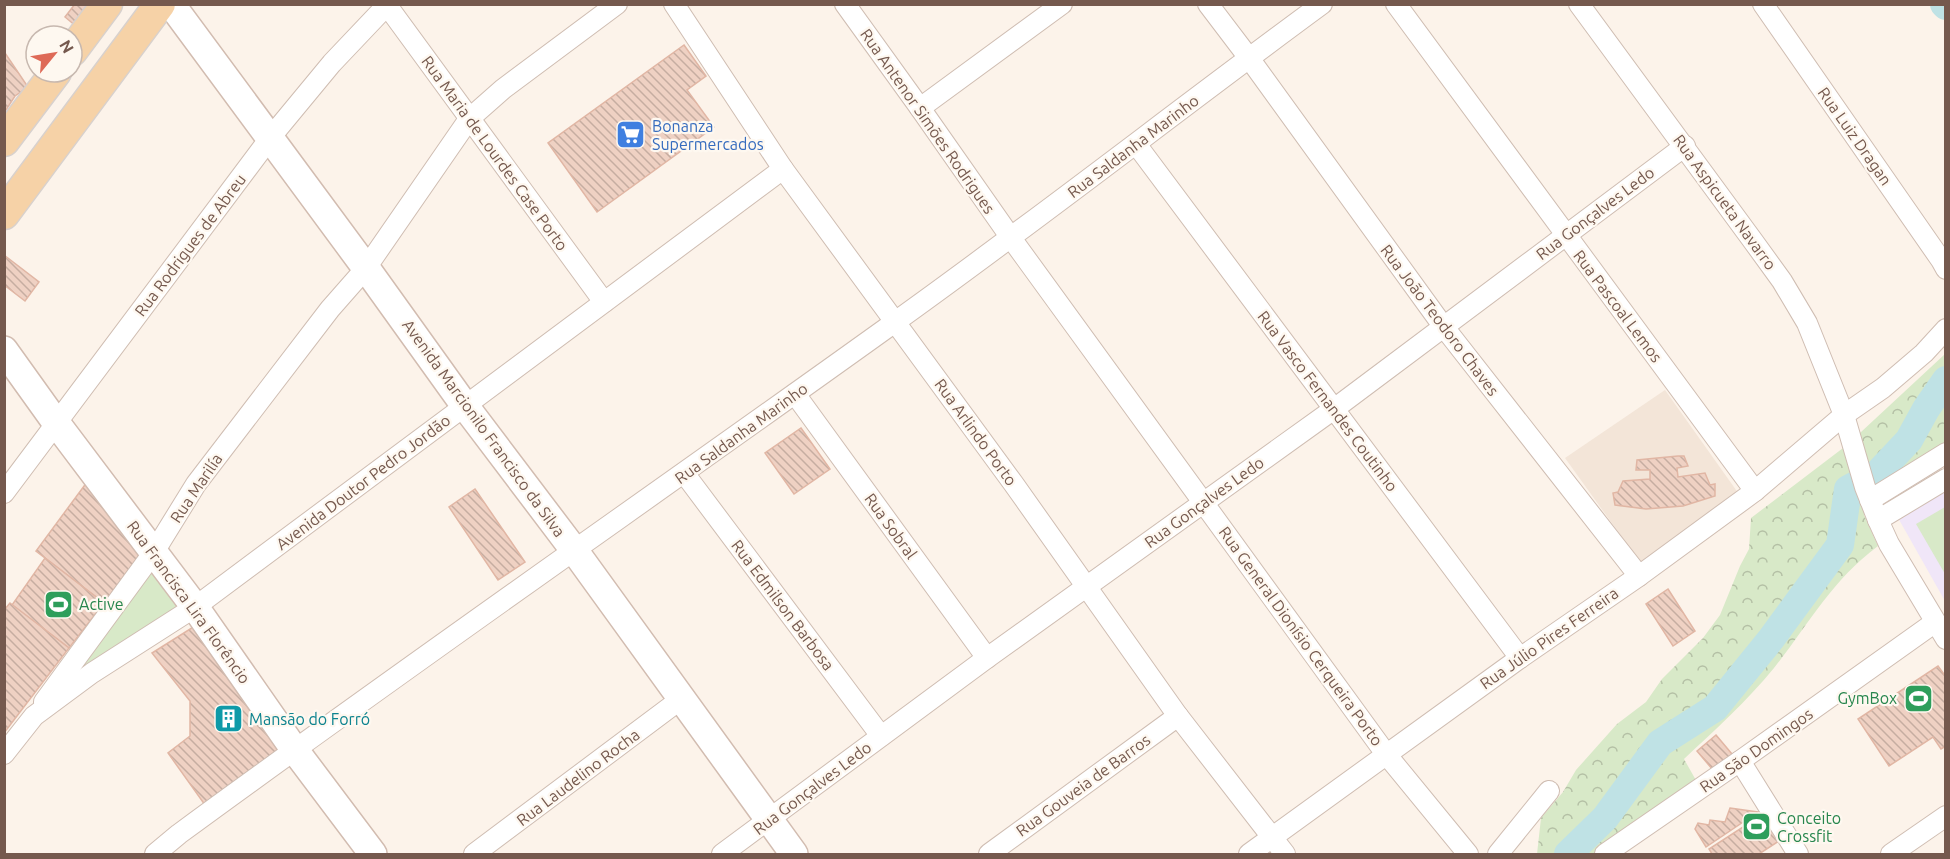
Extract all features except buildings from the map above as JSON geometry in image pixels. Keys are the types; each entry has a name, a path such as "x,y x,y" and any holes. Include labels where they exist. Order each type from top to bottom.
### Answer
{"main road":[{"path":"84,35 107,4"},
{"path":"4,214 160,4"},
{"path":"4,141 47,84"}],"street":[{"name":"Avenida Marcionilo Francisco da Silva","path":"171,4 366,267 465,406 574,550 794,855"},
{"name":"Rua Marilía","path":"34,716 154,552 196,484 288,361 366,267 469,119 503,89 617,4"},
{"name":"Rua Arlindo Porto","path":"674,4 783,169 896,322 1178,716 1285,855"},
{"name":"Rua Antenor Simões Rodrigues","path":"845,4 1011,238"},
{"path":"920,108 1062,4"},
{"name":"Rua João Teodoro Chaves","path":"1208,4 1443,326 1639,576"},
{"name":"Rua Saldanha Marinho","path":"155,855 179,834 294,749 896,322 1322,4"},
{"name":"Rua Pascoal Lemos","path":"1396,4 1755,491"},
{"name":"Rua Aspicueta Navarro","path":"1579,4 1782,281 1808,323 1844,415 1865,488 1878,520 1934,623 1946,639"},
{"name":"Rua Luiz Dragan","path":"1763,4 1946,269"},
{"name":"Rua Rodrigues de Abreu","path":"4,493 270,138 332,63 387,5"},
{"name":"Rua Maria de Lourdes Case Porto","path":"387,5 604,302"},
{"name":"Rua Vasco Fernandes Coutinho","path":"1136,144 1520,657"},
{"name":"Rua Gonçalves Ledo","path":"722,855 987,658 1334,409 1685,146"},
{"name":"Avenida Doutor Pedro Jordão","path":"4,754 34,716 92,673 195,607 783,169"},
{"name":"Rua General Dionísio Cerqueira Porto","path":"1011,238 1386,754 1468,855"},
{"path":"1844,415 1883,388 1924,353 1946,329"},
{"name":"Rua Francisca Lira Florêncio","path":"4,350 195,607 294,749 373,855"},
{"name":"Rua Sobral","path":"795,394 987,658"},
{"name":"Rua Júlio Pires Ferreira","path":"1249,855 1520,657 1639,576 1755,491 1844,415"},
{"path":"1865,488 1946,453"},
{"name":"Rua Edmilson Barbosa","path":"684,473 881,736"},
{"path":"1878,520 1946,479"},
{"name":"Rua São Domingos","path":"1605,855 1934,623"},
{"name":"Rua Laudelino Rocha","path":"474,855 681,699"},
{"name":"Rua Gouveia de Barros","path":"989,855 1178,716"},
{"path":"1740,761 1798,855"},
{"path":"1498,855 1549,791"},
{"path":"1891,855 1946,816"}],"shaded area":[{"path":"1665,390 1741,497 1642,565 1565,458"},
{"path":"1945,487 1945,601 1897,516"}],"green space":[{"path":"1945,354 1945,459 1881,495 1864,515 1878,546 1861,559 1834,588 1774,668 1753,692 1684,759 1702,791 1612,854 1537,854 1541,818 1563,792 1576,770 1617,724 1646,702 1662,679 1703,638 1720,615 1749,549 1751,518 1847,445"},
{"path":"1945,507 1945,574 1916,524"},
{"path":"154,555 191,606 62,688"}],"waterway":[{"path":"1568,854 1605,818 1660,743 1715,708 1771,639 1840,545 1848,489 1878,473 1909,440 1926,409 1946,380"}],"place":[{"name":"Bonanza Supermercados","path":"631,135"},
{"name":"Active","path":"58,604"},
{"name":"GymBox","path":"1918,698"},
{"name":"Mansão do Forró","path":"228,719"},
{"name":"Conceito Crossfit","path":"1756,827"}]}
